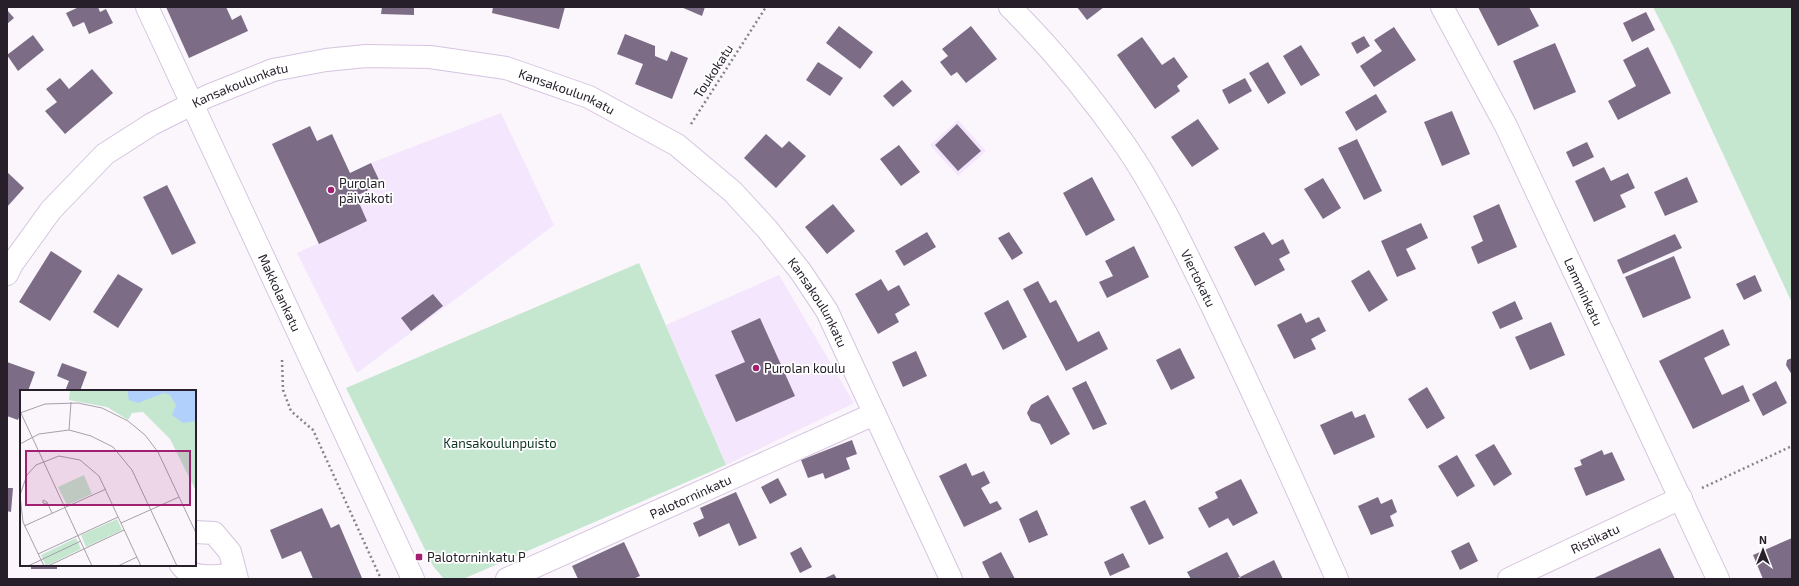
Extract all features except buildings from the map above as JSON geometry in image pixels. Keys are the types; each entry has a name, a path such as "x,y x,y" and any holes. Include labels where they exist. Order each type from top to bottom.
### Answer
{"street":[{"name":"Makkolankatu","path":"147,7 194,104 413,579"},
{"name":"Viertokatu","path":"1010,7 1045,41 1083,88 1126,146 1164,208 1272,434 1337,579"},
{"name":"Lamminkatu","path":"1442,7 1506,126 1718,579"},
{"name":"Kansakoulunkatu","path":"7,274 12,264 51,210 104,154 152,124 273,70 326,60 366,56 430,57 506,68 589,97 677,145 733,192 767,229 801,272 827,311 874,414 901,466 951,579"},
{"name":"Palotorninkatu","path":"507,579 874,414"},
{"name":"Ristikatu","path":"1509,579 1681,498"},
{"path":"183,566 198,576 236,576 230,552 214,533 196,532"}],"path":[{"name":"Toukokatu","path":"677,145 766,7"},
{"path":"280,355 283,362 283,390 291,411 313,430 381,579"},
{"path":"1681,498 1792,446"}],"shaded area":[{"path":"501,113 554,225 357,373 297,253 319,243 272,144 310,126 317,141 350,173 371,163"},
{"path":"958,120 986,151 958,176 930,145"},
{"path":"779,275 854,403 726,465 666,325"}],"green space":[{"path":"1653,7 1792,7 1792,303 1673,46"},
{"name":"Kansakoulunpuisto","path":"639,263 726,465 463,579 444,579 433,566 346,388"}],"place":[{"name":"Purolan päiväkoti","path":"331,190"},
{"name":"Purolan koulu","path":"756,368"},
{"name":"Palotorninkatu P","path":"419,557"}]}
